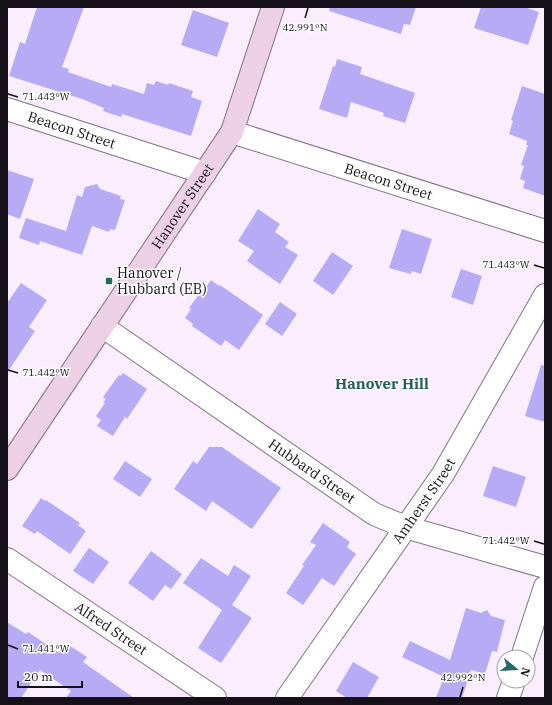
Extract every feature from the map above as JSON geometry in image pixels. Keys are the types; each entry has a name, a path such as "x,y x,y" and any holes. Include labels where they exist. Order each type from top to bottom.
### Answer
{"street":[{"name":"Hanover Street","path":"7,469 232,132 273,7"},
{"name":"Beacon Street","path":"7,109 205,173"},
{"name":"Beacon Street","path":"232,132 545,231"},
{"name":"Amherst Street","path":"287,698 443,474 545,295"},
{"name":"Hubbard Street","path":"102,326 374,514 406,527 545,567"},
{"name":"Alfred Street","path":"7,559 215,698"},
{"path":"525,649 545,586"}],"building":[{"path":"37,7 84,7 62,67 69,69 68,72 111,87 112,84 144,94 147,83 154,85 156,81 168,85 169,83 193,91 191,97 202,101 191,136 122,114 121,117 103,111 104,108 82,99 9,76 20,42 25,44"},
{"path":"330,7 416,7 410,25 404,24 401,34 329,11"},
{"path":"481,7 524,7 539,12 528,45 474,28"},
{"path":"193,10 229,23 217,57 181,45"},
{"path":"337,59 362,67 360,74 415,93 405,123 383,116 384,113 351,102 347,118 319,109 333,66 335,67"},
{"path":"522,86 545,94 545,196 523,188 525,181 520,179 524,166 521,165 528,145 526,145 527,141 509,134 513,121 511,120"},
{"path":"7,170 34,179 20,219 7,214"},
{"path":"97,184 100,189 121,196 120,199 125,200 115,230 110,229 109,232 92,226 82,255 40,241 39,245 19,238 26,218 66,231 77,195 82,197 85,187"},
{"path":"258,209 280,224 275,232 289,242 285,247 298,255 280,284 247,261 254,251 238,241"},
{"path":"402,229 432,239 421,274 412,271 411,274 389,268"},
{"path":"332,252 353,266 333,295 313,281"},
{"path":"461,269 482,276 473,305 451,297"},
{"path":"211,280 263,315 239,350 225,340 221,346 192,326 193,324 185,318 191,309 189,308"},
{"path":"21,283 47,300 29,327 35,331 7,373 7,303"},
{"path":"280,302 297,314 282,336 265,324"},
{"path":"541,365 545,366 545,422 525,416"},
{"path":"123,373 147,389 127,419 125,417 113,436 97,426 101,420 96,416 105,403 103,402 106,399 103,397 119,375 121,376"},
{"path":"209,447 222,447 281,488 252,529 212,501 206,511 174,489 193,461 197,464"},
{"path":"125,461 152,479 140,497 113,479"},
{"path":"493,466 526,477 516,507 483,496"},
{"path":"41,498 80,523 78,525 86,531 70,554 37,531 35,534 22,526"},
{"path":"323,523 350,542 347,547 356,554 334,586 322,578 303,605 286,593 304,566 302,565 316,545 310,542"},
{"path":"89,548 109,562 93,584 73,571"},
{"path":"151,551 182,574 171,589 165,585 153,601 128,583"},
{"path":"201,558 228,576 234,565 251,576 232,605 252,618 221,663 198,648 222,610 183,583"},
{"path":"466,608 481,613 487,610 491,616 505,620 498,649 496,649 496,652 492,651 485,674 471,670 462,698 436,698 444,677 402,657 410,641 450,660"},
{"path":"7,622 26,634 28,632 59,653 67,644 87,657 83,662 134,698 66,698 71,691 40,670 21,698 7,698"},
{"path":"353,662 379,677 367,698 347,698 336,691"}],"place":[{"name":"Hanover / Hubbard (EB)","path":"109,281"}],"district":[{"name":"Hanover Hill","path":"382,383"}]}
